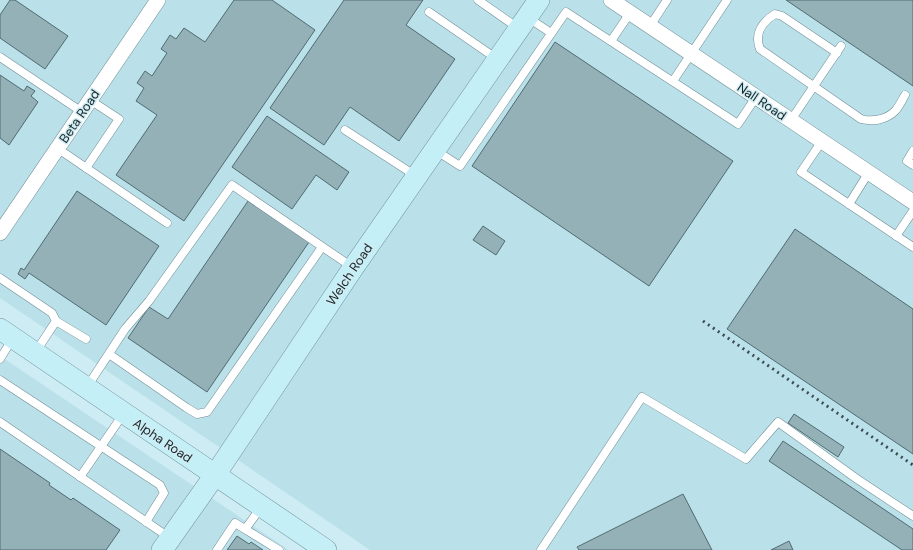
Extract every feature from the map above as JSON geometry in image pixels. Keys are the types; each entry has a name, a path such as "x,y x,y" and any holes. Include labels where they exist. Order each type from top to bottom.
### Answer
{"street":[{"name":"Beta Road","path":"0,233 158,0"},
{"name":"Nall Road","path":"620,4 650,26 913,202"},
{"name":"Welch Road","path":"166,544 215,475 353,268 532,9"},
{"name":"Alpha Road","path":"7,334 326,550"}],"lane":[{"path":"478,0 532,9 551,33"},
{"path":"650,26 667,0"},
{"path":"673,81 727,0"},
{"path":"611,41 620,4"},
{"path":"429,12 498,59"},
{"path":"435,150 460,166 566,12 738,124 756,97"},
{"path":"836,53 782,16 775,14 766,20 759,30 757,42 760,49 861,119 868,121 885,118 894,112 906,95"},
{"path":"791,120 815,87 841,46"},
{"path":"0,57 86,106 118,119 86,168"},
{"path":"345,130 416,176"},
{"path":"822,141 801,172 913,247"},
{"path":"57,148 167,223"},
{"path":"913,151 907,161 913,165"},
{"path":"849,204 869,172"},
{"path":"86,388 126,329 149,302 232,185 353,268"},
{"path":"896,236 913,211"},
{"path":"109,354 197,414 207,412 322,247"},
{"path":"0,278 52,313 56,321 86,339"},
{"path":"35,353 56,321"},
{"path":"0,359 7,334"},
{"path":"0,380 160,485 164,493 146,522"},
{"path":"541,550 642,396 746,459 778,422 857,479 913,516"},
{"path":"80,477 124,413"},
{"path":"0,422 146,522 166,544"},
{"path":"246,528 262,506"},
{"path":"216,550 236,523 279,550"}],"shaded area":[{"path":"0,0 913,0 913,550 370,550 0,298"},
{"path":"0,356 289,550 0,550"}],"building":[{"path":"10,0 15,0 68,36 45,69 0,38 0,15"},
{"path":"234,0 272,0 315,30 184,221 116,175 157,115 136,101 144,88 137,83 145,71 152,76 167,53 161,49 170,35 176,39 184,28 205,42"},
{"path":"344,0 423,0 406,25 455,59 399,141 350,107 324,145 270,108"},
{"path":"786,0 913,0 913,86"},
{"path":"555,42 733,161 649,286 472,166"},
{"path":"0,75 24,91 27,86 35,91 31,96 38,102 9,145 0,138"},
{"path":"267,116 349,172 337,190 316,175 292,209 232,167"},
{"path":"77,191 159,246 106,325 29,273 25,279 18,274 21,268 24,270"},
{"path":"248,201 309,242 207,392 128,338 149,307 168,319"},
{"path":"483,226 505,241 496,255 473,240"},
{"path":"795,229 913,309 913,454 727,329"},
{"path":"794,414 844,447 838,457 788,423"},
{"path":"783,441 913,529 913,550 902,550 769,461"},
{"path":"0,449 50,483 49,485 71,500 73,498 120,530 106,550 0,550"},
{"path":"683,494 712,550 579,550 577,547"},
{"path":"237,536 249,544 251,542 263,550 227,550"},
{"path":"789,541 793,550 771,550"}],"railway":[{"path":"703,321 913,465"}]}
